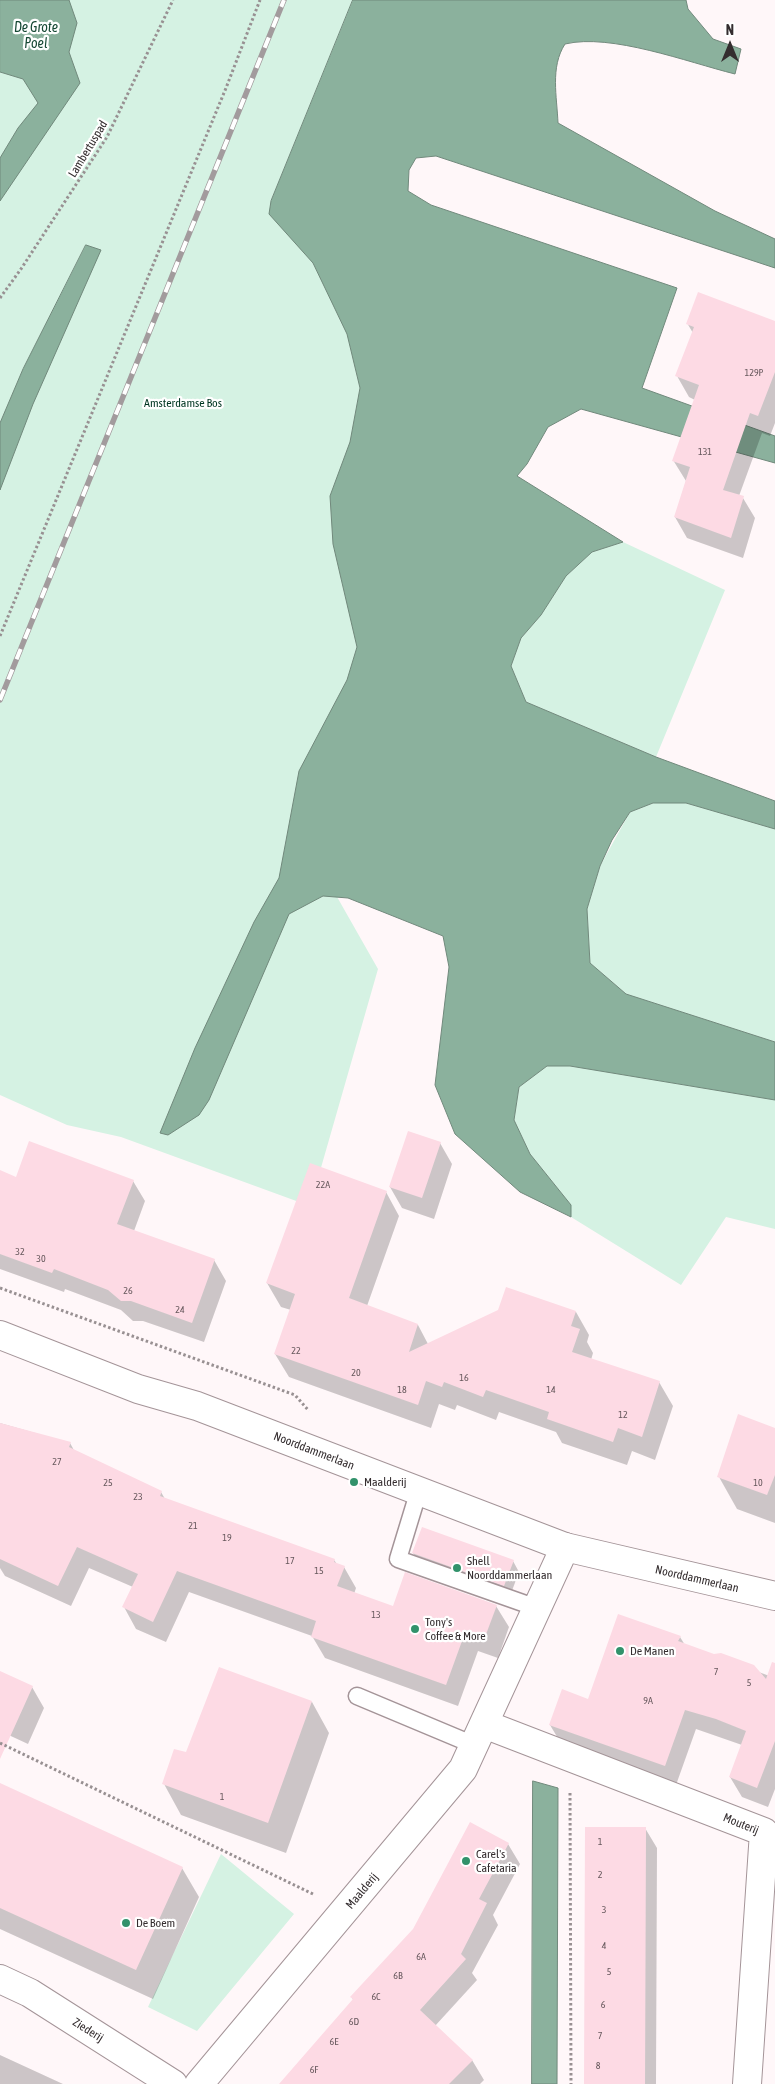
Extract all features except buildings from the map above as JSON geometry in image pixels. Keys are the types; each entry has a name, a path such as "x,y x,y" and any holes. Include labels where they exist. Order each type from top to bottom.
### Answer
{"street":[{"name":"Noorddammerlaan","path":"0,1335 138,1389 197,1406 419,1490 565,1548 775,1596"},
{"name":"Maalderij","path":"199,2084 300,1961 347,1910 464,1769 565,1548"},
{"name":"Mouterij","path":"479,1734 570,1757 764,1832 747,2084"},
{"name":"Ziederij","path":"0,1979 30,1993 173,2084"}],"lane":[{"path":"419,1490 398,1559 537,1608"},
{"path":"357,1696 479,1734"}],"path":[{"name":"Lambertuspad","path":"0,298 108,137 173,0"},
{"path":"0,636 226,88 260,0"},
{"path":"0,1288 295,1395 312,1414"},
{"path":"0,1744 347,1910"},
{"path":"570,1757 570,2084"}],"green space":[{"name":"Amsterdamse Bos","path":"0,0 355,0 305,254 313,262 320,277 396,398 360,708 307,844 378,969 310,1206 121,1137 67,1125 0,1095"},
{"path":"623,542 725,590 656,757 526,702 511,666 521,638 541,615 566,576 592,552"},
{"path":"653,803 686,803 775,829 775,1042 626,994 590,963 587,909 600,866 630,812"},
{"path":"547,1066 570,1066 775,1100 775,1229 726,1217 681,1285 571,1217 571,1205 530,1154 514,1120 519,1087"},
{"path":"221,1854 294,1914 197,2031 148,2007"}],"water":[{"name":"De Grote Poel","path":"0,0 69,0 77,23 69,52 80,83 0,201 0,158 18,128 38,103 23,79 0,72"},
{"path":"353,0 686,0 688,9 713,39 741,49 735,74 626,45 604,42 565,44 557,62 556,72 558,123 715,211 775,239 775,268 436,156 416,158 409,170 408,191 431,205 677,288 642,388 775,436 775,463 581,409 548,427 527,464 517,476 623,542 592,552 566,576 541,615 521,638 511,666 526,702 656,757 775,801 775,829 686,803 653,803 630,812 612,840 600,866 587,909 590,963 626,994 775,1042 775,1100 570,1066 547,1066 519,1087 514,1120 530,1154 571,1205 571,1217 520,1192 455,1134 435,1085 449,967 443,936 348,898 323,896 289,914 209,1100 199,1115 168,1135 160,1133 195,1048 254,922 279,878 299,771 347,680 357,647 333,544 330,496 350,442 360,388 347,334 313,263 269,214 271,201"},
{"path":"86,245 101,250 33,404 0,490 0,423 23,369"},
{"path":"533,1781 558,1788 557,2084 532,2084"}],"railway":[{"path":"0,700 284,0"}],"place":[{"name":"Maalderij","path":"354,1482"},
{"name":"Shell Noorddammerlaan","path":"457,1568"},
{"name":"Tony's Coffee & More","path":"415,1629"},
{"name":"De Manen","path":"620,1651"},
{"name":"Carel's Cafetaria","path":"466,1861"},
{"name":"De Boem","path":"126,1923"}]}
